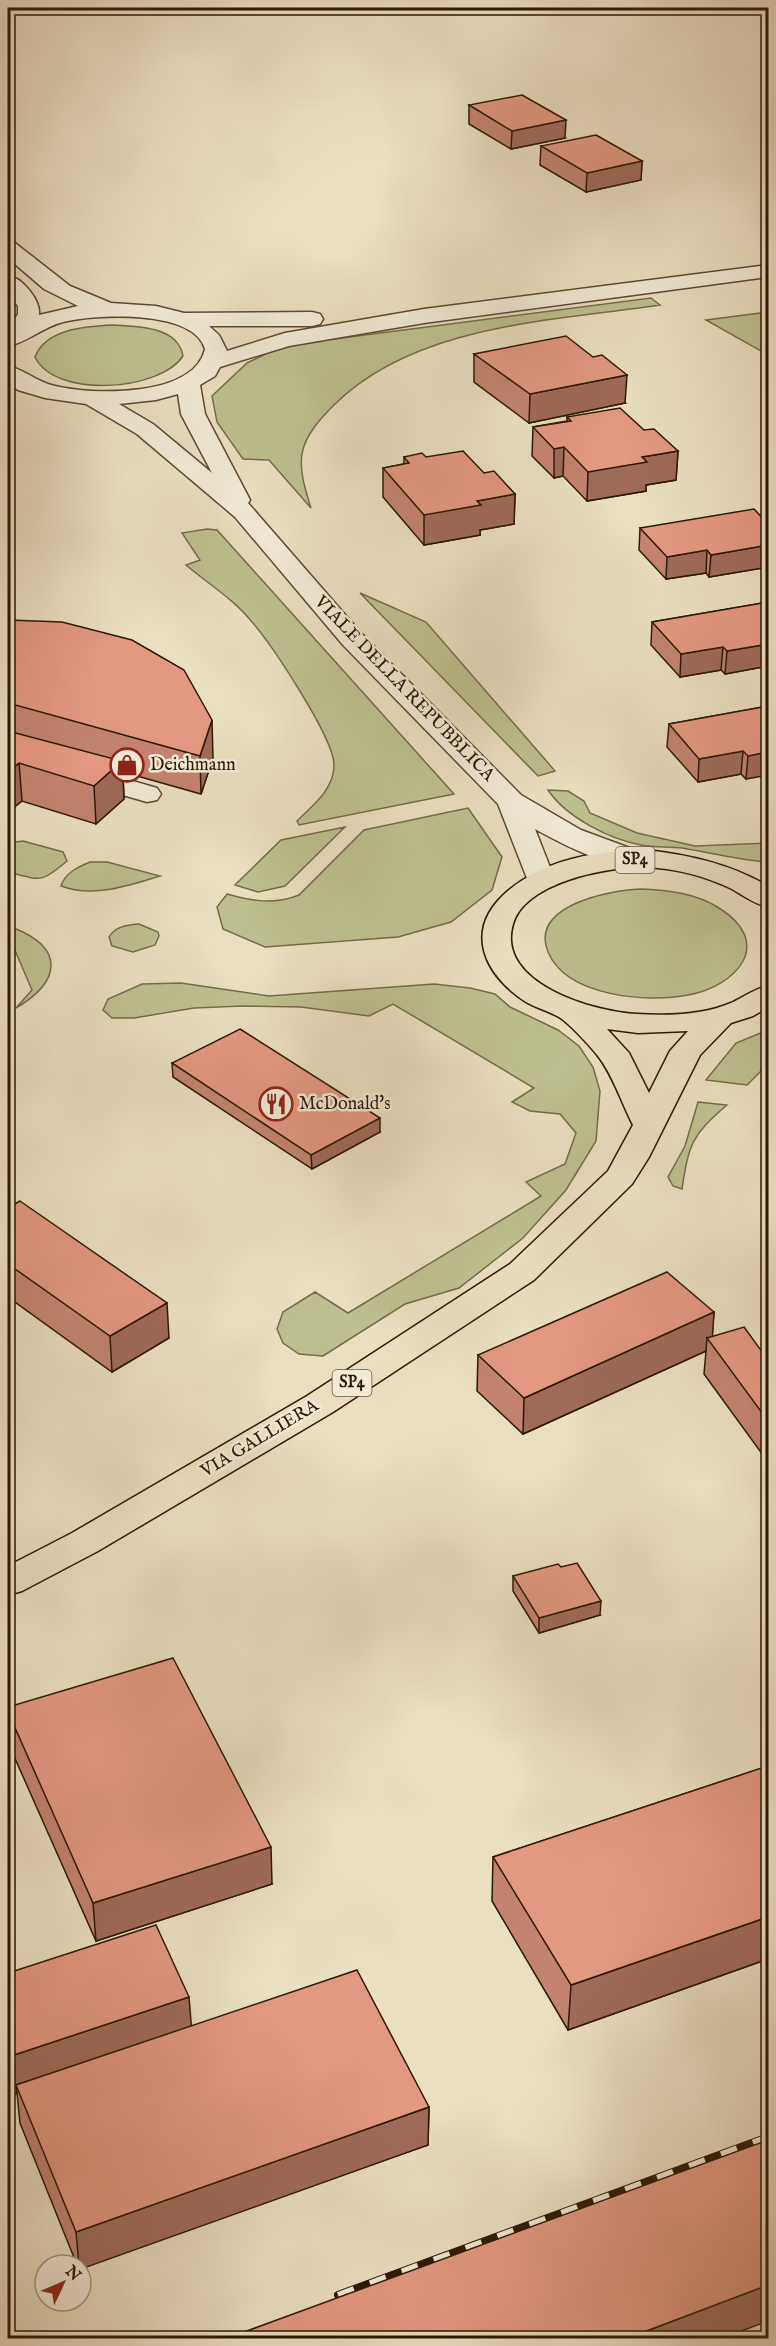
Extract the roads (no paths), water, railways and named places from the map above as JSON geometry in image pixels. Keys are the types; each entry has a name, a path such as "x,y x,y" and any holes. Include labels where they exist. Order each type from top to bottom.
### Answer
{"main road":[{"name":"SP4","path":"768,898 730,877 680,863 636,860 601,862 568,869 540,880 506,907 498,920 496,941 503,962 520,982 541,998 568,1010 627,1022 669,1024 719,1017 742,1009 768,995"},
{"path":"730,877 768,879"},
{"path":"568,1010 613,1053 649,1126"},
{"name":"VIA GALLIERA","path":"8,1582 85,1542 320,1404 522,1272 568,1230 620,1177 649,1126 686,1051 719,1017"}],"street":[{"path":"8,247 62,293 114,310"},
{"path":"214,362 285,340 424,316 768,271"},
{"path":"8,281 29,305 28,314 14,336"},
{"path":"8,386 94,399 145,395 188,383 205,373 214,362 217,350 211,338 199,328 179,320 160,314 114,310 61,316 14,336"},
{"path":"179,320 271,321 424,316"},
{"path":"8,373 32,388"},
{"name":"VIALE DELLA REPUBBLICA","path":"188,383 193,414 244,512"},
{"name":"VIALE DELLA REPUBBLICA","path":"94,399 145,429 244,512 352,639 511,801 540,880"},
{"path":"8,753 147,794"},
{"path":"511,801 573,839 606,852 636,860"}],"railway":[{"path":"338,2295 768,2137"}],"place":[{"name":"Deichmann","path":"127,765"},
{"name":"McDonald's","path":"276,1104"}]}
